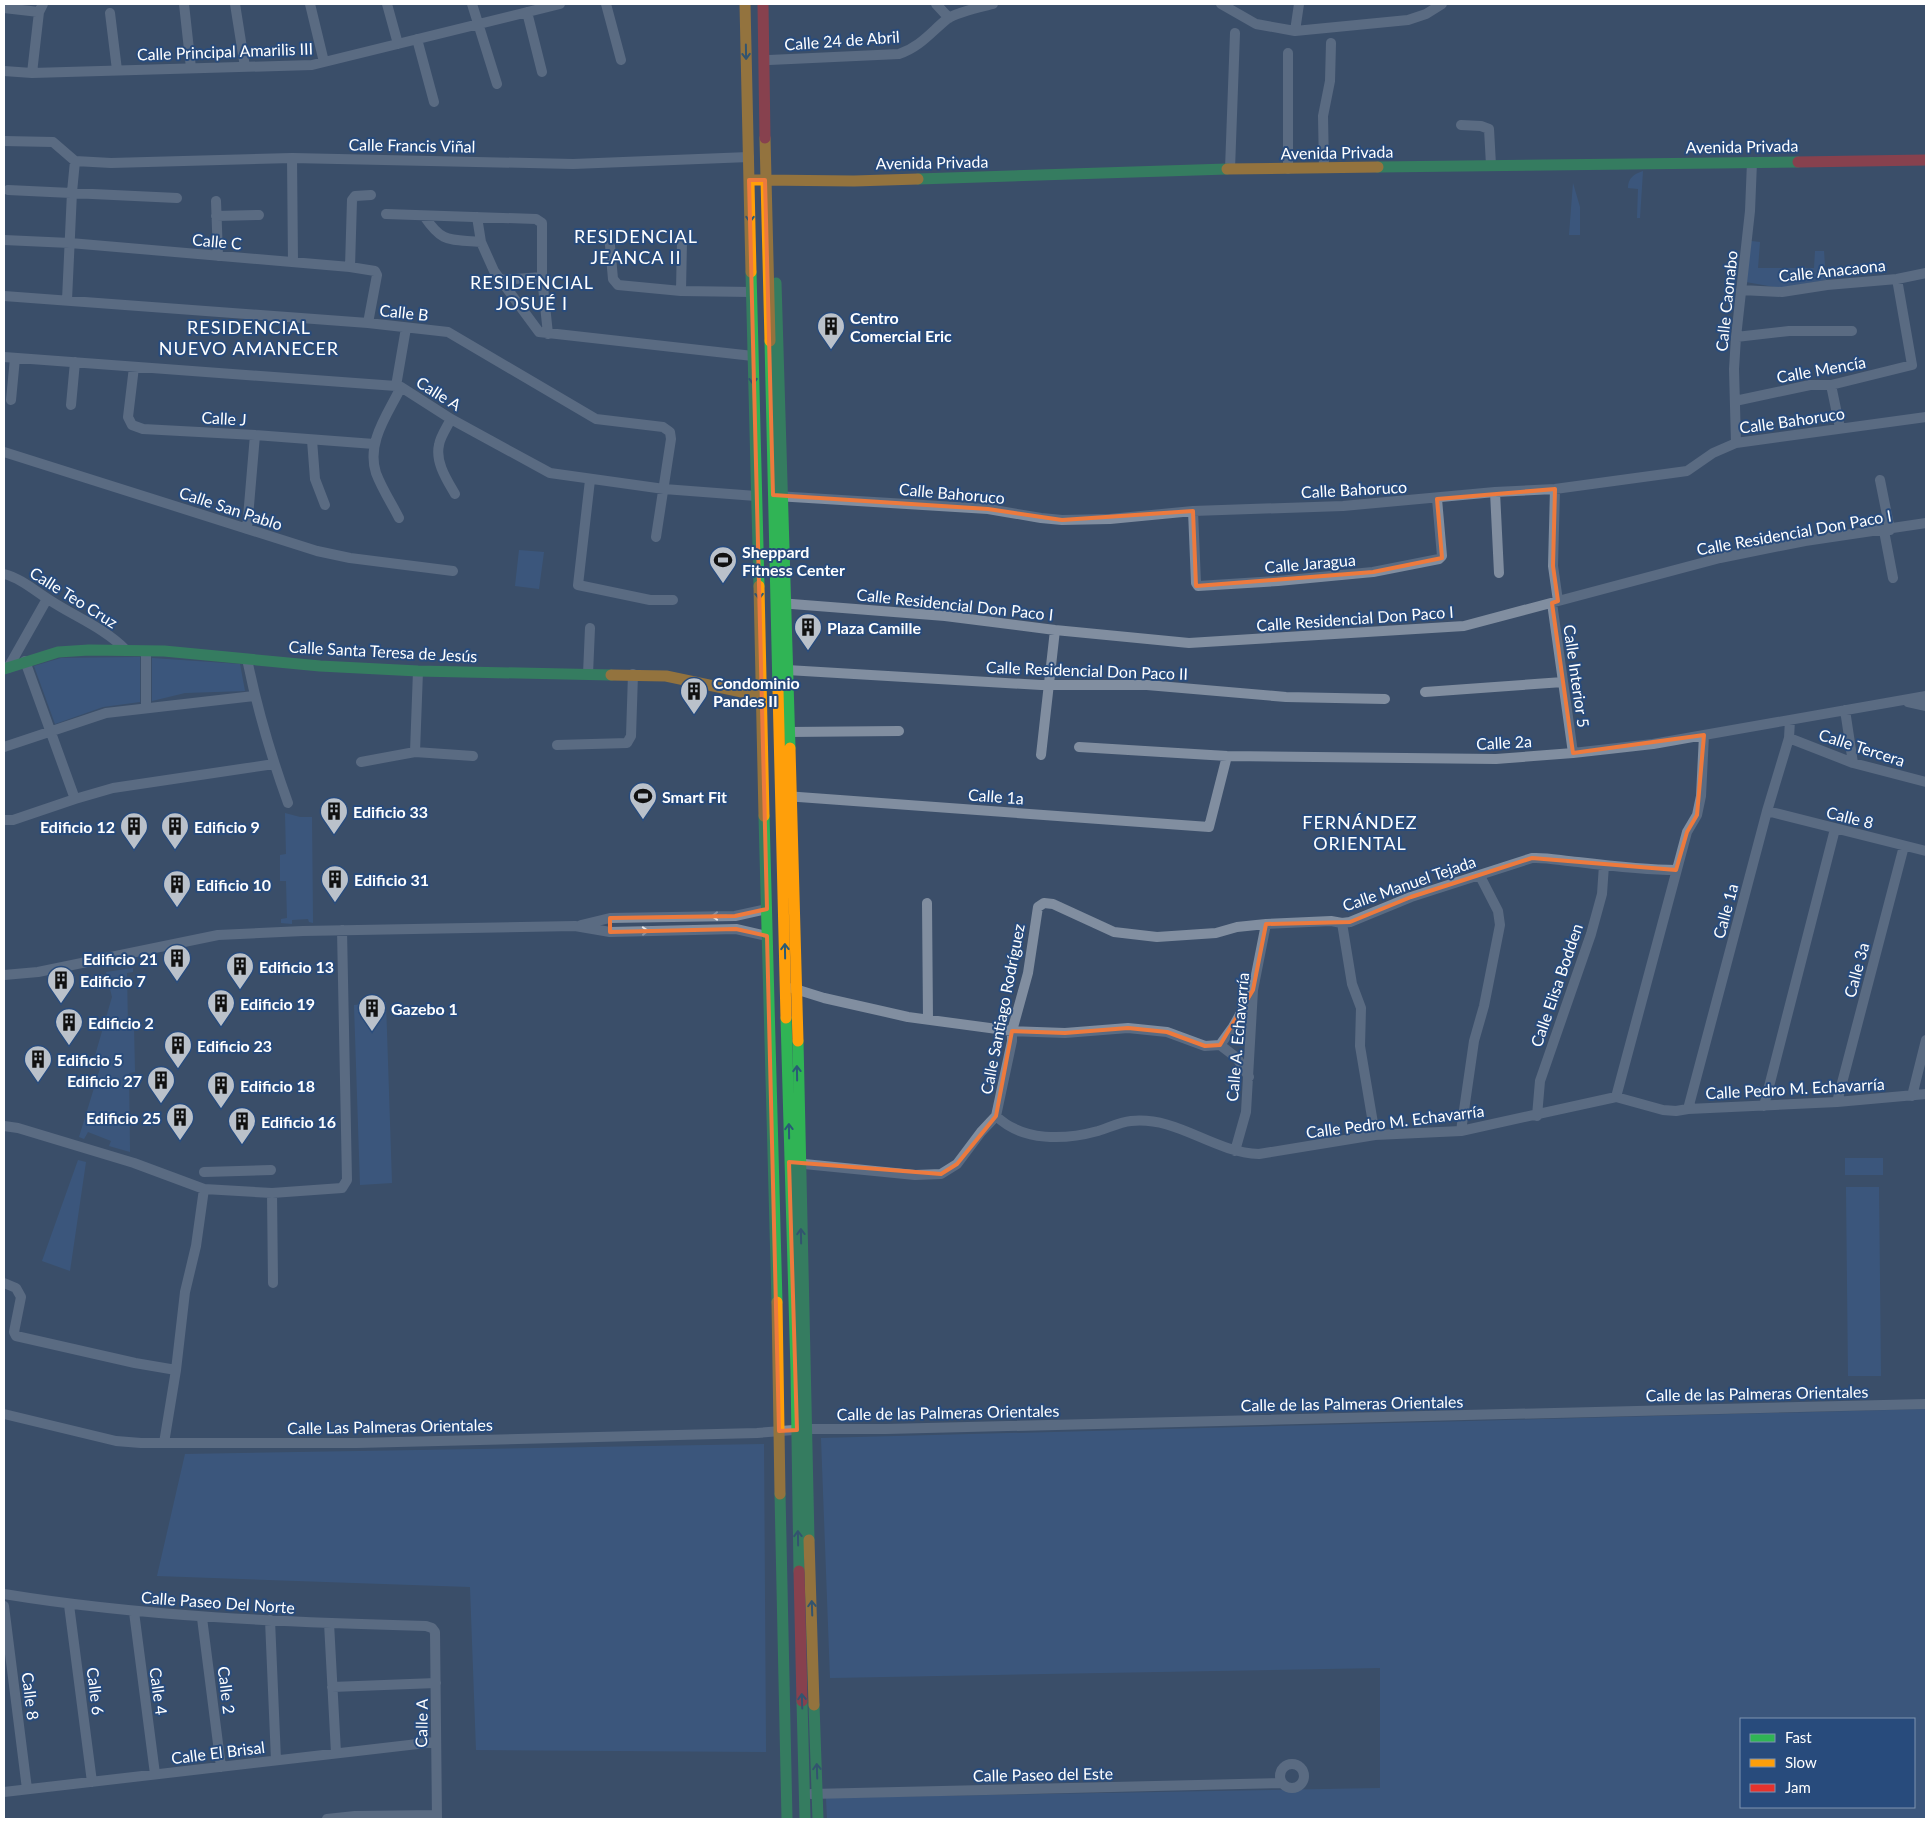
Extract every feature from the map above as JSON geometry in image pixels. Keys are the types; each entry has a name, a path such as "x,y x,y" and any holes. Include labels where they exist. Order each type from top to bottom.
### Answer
{"main road":[{"path":"745,4 768,936 781,1594 788,1819"},
{"path":"763,4 781,603 801,1430 818,1819"},
{"path":"768,4 768,180"},
{"name":"Avenida Privada","path":"749,180 1044,176 1230,169 1926,160"},
{"path":"781,603 787,670 789,732 786,796"},
{"name":"Calle Santa Teresa de Jesús","path":"6,668 58,652 126,650 418,671 666,676 761,696"},
{"path":"801,1430 799,1593 805,1819"}],"street":[{"path":"184,4 191,68"},
{"path":"235,4 245,67"},
{"path":"310,4 324,62"},
{"path":"387,4 398,44"},
{"path":"472,4 497,84"},
{"name":"Calle Principal Amarilis III","path":"4,71 32,73 312,65 560,4"},
{"path":"606,4 620,60"},
{"path":"936,4 948,18"},
{"name":"Calle 24 de Abril","path":"769,60 899,54 911,50 922,42 948,18 993,4"},
{"path":"1221,4 1256,24 1295,31 1408,20 1426,14 1442,4"},
{"path":"1295,31 1299,4"},
{"path":"4,8 41,8 32,73"},
{"path":"526,12 542,72"},
{"path":"110,13 117,70"},
{"path":"1230,169 1235,33"},
{"path":"417,39 434,102"},
{"path":"1324,168 1322,126 1330,81 1331,43"},
{"path":"1288,52 1288,169"},
{"path":"1461,125 1482,126 1489,129 1491,165"},
{"path":"4,141 53,142 75,161 67,300"},
{"path":"292,158 293,262"},
{"name":"Calle Francis Viñal","path":"75,161 111,163 292,158 573,164 749,158"},
{"name":"Calle Caonabo","path":"1736,443 1736,337 1750,211 1752,162"},
{"path":"8,190 177,198"},
{"path":"350,267 352,200 355,196 371,195"},
{"path":"216,201 218,256"},
{"path":"386,214 536,219 540,221 542,223 542,277 548,334"},
{"path":"216,216 259,215"},
{"path":"424,216 439,236 446,239 481,242"},
{"path":"477,217 481,242 488,260 536,330 548,334 753,356"},
{"path":"609,234 613,280 615,283 681,291 752,292"},
{"name":"Calle C","path":"4,240 70,243 350,267 375,271 377,275 368,323"},
{"path":"681,291 682,240"},
{"name":"Calle Anacaona","path":"1741,290 1782,292 1926,274"},
{"path":"500,280 542,277"},
{"name":"Calle Mencía","path":"1735,401 1800,386 1831,385 1912,365 1897,279"},
{"name":"Calle B","path":"4,296 368,323 448,332 596,418 663,427 670,432 671,439 656,537"},
{"path":"399,518 377,474 373,460 374,444 399,387 406,328"},
{"path":"1736,337 1789,331 1852,331"},
{"name":"Calle A","path":"4,357 399,387 451,420 550,473 664,489 756,496"},
{"path":"12,400 15,358"},
{"path":"71,405 76,362"},
{"name":"Calle J","path":"134,367 128,417 132,425 143,429 374,444"},
{"path":"1831,385 1840,428"},
{"name":"Calle Bahoruco","path":"778,496 988,510 1062,520 1110,519 1193,511 1343,506 1495,492 1555,489 1687,471 1713,453 1736,443 1926,417"},
{"path":"451,420 439,444 439,457 441,468 455,494"},
{"path":"247,529 254,435"},
{"path":"312,440 315,479 325,505"},
{"name":"Calle San Pablo","path":"4,452 326,553 350,558 453,571"},
{"path":"590,480 578,585 650,600 673,600"},
{"path":"1880,480 1894,578"},
{"name":"Calle Interior 5","path":"1555,489 1553,566 1555,602 1563,682 1573,753"},
{"path":"1495,492 1499,572"},
{"name":"Calle Jaragua","path":"1193,511 1196,583 1198,586 1373,572 1439,559 1442,556 1437,498"},
{"name":"Calle Residencial Don Paco I","path":"781,603 945,616 1181,643 1464,626 1720,558 1805,541 1926,523"},
{"name":"Calle Teo Cruz","path":"4,574 25,583 48,599 112,636 126,650"},
{"path":"6,668 48,599"},
{"path":"588,674 590,628"},
{"path":"1042,755 1055,630"},
{"path":"146,651 146,708"},
{"path":"246,659 254,696 274,764 288,803"},
{"path":"25,661 75,799"},
{"name":"Calle Residencial Don Paco II","path":"787,670 1041,685 1147,685 1286,697 1385,699"},
{"path":"415,752 418,671"},
{"path":"557,745 628,743 631,736 633,674"},
{"path":"1424,692 1563,682"},
{"path":"4,747 106,713 254,696"},
{"name":"Calle 2a","path":"1079,747 1227,756 1496,759 1653,744 1926,696"},
{"path":"1905,701 1926,706"},
{"path":"1845,710 1853,762"},
{"name":"Calle 1a","path":"1688,1109 1789,738 1790,720"},
{"path":"789,732 898,731"},
{"path":"1616,1098 1676,870 1687,832 1697,815 1701,796 1704,735"},
{"name":"Calle Tercera","path":"1789,738 1853,762 1926,782"},
{"path":"361,762 415,752 474,756"},
{"name":"Calle 1a","path":"786,796 1209,827 1227,756"},
{"path":"4,820 13,820 113,788 274,764"},
{"name":"Calle 8","path":"1768,811 1926,851"},
{"path":"1764,1106 1835,829"},
{"name":"Calle 3a","path":"1837,1102 1904,846"},
{"name":"Calle Manuel Tejada","path":"1038,907 1044,903 1053,904 1114,932 1157,937 1216,933 1237,927 1266,924 1350,922 1411,897 1480,876 1498,868 1538,858 1676,870"},
{"name":"Calle Elisa Bodden","path":"1537,1116 1540,1081 1591,934 1602,894 1604,865"},
{"path":"1461,1131 1474,1041 1484,1006 1500,925 1498,911 1480,876"},
{"path":"927,904 928,1019"},
{"name":"Calle Santiago Rodríguez","path":"996,1116 1012,1041 1012,1031 1028,973 1038,907"},
{"path":"575,926 610,918 735,916 767,909"},
{"path":"610,918 610,932"},
{"path":"1342,923 1352,984 1361,1008 1360,1046 1375,1135"},
{"name":"Calle A. Echavarría","path":"1235,1151 1246,1112 1254,990 1266,924"},
{"path":"4,975 38,972 218,935 342,930 575,926 610,932 736,929 768,936"},
{"path":"4,1126 18,1128 134,1163 204,1189 272,1193 342,1188 348,1180 342,930"},
{"path":"791,988 824,998 889,1013 1012,1031 1065,1033 1128,1028 1167,1032 1205,1046 1220,1045 1237,1058 1249,1077"},
{"path":"1220,1045 1233,1028 1254,990"},
{"path":"1912,1096 1926,1040"},
{"name":"Calle Pedro M. Echavarría","path":"996,1116 1020,1131 1058,1138 1075,1136 1131,1121 1154,1122 1178,1126 1235,1151 1268,1153 1375,1135 1461,1131 1616,1098 1663,1110 1676,1111 1837,1102 1926,1094"},
{"path":"794,1163 915,1175 941,1174 957,1164 981,1132 996,1116"},
{"path":"204,1172 271,1170"},
{"path":"164,1443 176,1370 184,1292 196,1246 204,1189"},
{"path":"272,1193 273,1283"},
{"path":"4,1283 16,1288 21,1297 14,1332 16,1336 22,1339 176,1370"},
{"name":"Calle de las Palmeras Orientales","path":"779,1431 1926,1404"},
{"name":"Calle Las Palmeras Orientales","path":"4,1414 116,1441 164,1443 367,1443 779,1431"},
{"name":"Calle Paseo Del Norte","path":"4,1594 69,1605 202,1618 426,1626 432,1628"},
{"name":"Calle 6","path":"69,1605 92,1782"},
{"name":"Calle 8","path":"4,1606 27,1789"},
{"name":"Calle 4","path":"134,1612 155,1774"},
{"name":"Calle 2","path":"202,1618 221,1767"},
{"path":"270,1620 276,1760"},
{"path":"329,1623 336,1752"},
{"name":"Calle A","path":"432,1628 435,1632 437,1817"},
{"path":"332,1687 436,1683"},
{"name":"Calle El Brisal","path":"4,1792 435,1742"},
{"name":"Calle Paseo del Este","path":"805,1794 1281,1783"},
{"path":"327,1819 437,1817"}],"highlighted area":[{"path":"749,180 765,180 773,495 988,509 1062,520 1193,511 1196,586 1373,572 1442,558 1437,499 1555,489 1553,566 1558,601 1552,603 1573,753 1704,735 1697,815 1687,832 1676,870 1532,858 1411,897 1350,922 1266,924 1253,990 1220,1045 1205,1046 1167,1032 1128,1028 1065,1033 1012,1031 996,1116 957,1164 941,1174 789,1162 797,1430 779,1431 767,936 736,929 610,932 610,918 735,916 767,909"}],"shaded area":[{"path":"1643,171 1640,218 1637,218 1638,189 1628,188 1628,185 1632,177"},
{"path":"1573,183 1580,207 1580,235 1569,235"},
{"path":"1751,241 1760,242 1758,268 1814,268 1815,251 1824,251 1826,280 1780,288 1746,282"},
{"path":"519,550 544,552 539,589 515,586"},
{"path":"140,657 140,702 103,707 55,724 34,666 61,658"},
{"path":"152,658 240,664 245,691 185,693 152,701"},
{"path":"285,813 300,817 312,817 313,923 309,922 308,919 292,920 292,924 281,923 281,919 287,918 286,881 280,881 280,855 286,854"},
{"path":"133,968 133,972 127,973 128,1028 134,1027 135,1072 129,1073 130,1152 109,1146 111,1141 88,1132 84,1139 79,1137 102,1062 94,1059 112,997 106,972"},
{"path":"386,1002 392,1183 360,1185 354,1005"},
{"path":"1845,1158 1883,1158 1883,1175 1845,1175"},
{"path":"78,1160 86,1162 70,1271 42,1261"},
{"path":"1846,1187 1879,1187 1881,1376 1848,1376"},
{"path":"1926,1409 1926,1819 827,1819 826,1798 1380,1788 1380,1668 830,1678 821,1438"},
{"path":"764,1444 766,1752 476,1750 470,1587 157,1576 185,1454"}],"traffic: fast":[{"path":"1378,167 1798,162"},
{"path":"918,179 1227,169"},
{"path":"751,272 759,586"},
{"path":"776,283 790,748"},
{"path":"770,341 778,690"},
{"path":"4,669 58,652 89,650 164,651 320,666 418,671 611,675"},
{"path":"764,816 777,1302"},
{"path":"786,1018 796,1371 799,1571"},
{"path":"798,1041 809,1540"},
{"path":"780,1494 787,1819"},
{"path":"802,1701 805,1819"},
{"path":"814,1705 818,1819"}],"traffic: slow":[{"path":"745,4 751,272"},
{"path":"765,138 770,341"},
{"path":"1227,169 1378,167"},
{"path":"755,180 854,181 918,179"},
{"path":"759,586 764,816"},
{"path":"611,675 666,676 761,696"},
{"path":"778,690 786,1018"},
{"path":"790,748 798,1041"},
{"path":"777,1302 780,1494"},
{"path":"809,1540 814,1705"}],"traffic: jam":[{"path":"763,4 765,138"},
{"path":"1798,162 1926,160"},
{"path":"799,1571 802,1701"}],"place":[{"name":"Centro Comercial Eric","path":"831,350"},
{"name":"Sheppard Fitness Center","path":"723,584"},
{"name":"Plaza Camille","path":"808,651"},
{"name":"Condominio Pandes II","path":"694,715"},
{"name":"Smart Fit","path":"643,820"},
{"name":"Edificio 33","path":"334,835"},
{"name":"Edificio 12","path":"134,850"},
{"name":"Edificio 9","path":"175,850"},
{"name":"Edificio 31","path":"335,903"},
{"name":"Edificio 10","path":"177,908"},
{"name":"Edificio 21","path":"177,982"},
{"name":"Edificio 13","path":"240,990"},
{"name":"Edificio 7","path":"61,1004"},
{"name":"Edificio 19","path":"221,1027"},
{"name":"Gazebo 1","path":"372,1032"},
{"name":"Edificio 2","path":"69,1046"},
{"name":"Edificio 23","path":"178,1069"},
{"name":"Edificio 5","path":"38,1083"},
{"name":"Edificio 27","path":"161,1104"},
{"name":"Edificio 18","path":"221,1109"},
{"name":"Edificio 25","path":"180,1141"},
{"name":"Edificio 16","path":"242,1145"}],"district":[{"name":"RESIDENCIAL JEANCA II","path":"636,246"},
{"name":"RESIDENCIAL JOSUÉ I","path":"532,292"},
{"name":"RESIDENCIAL NUEVO AMANECER","path":"249,337"},
{"name":"FERNÁNDEZ ORIENTAL","path":"1360,832"}]}
